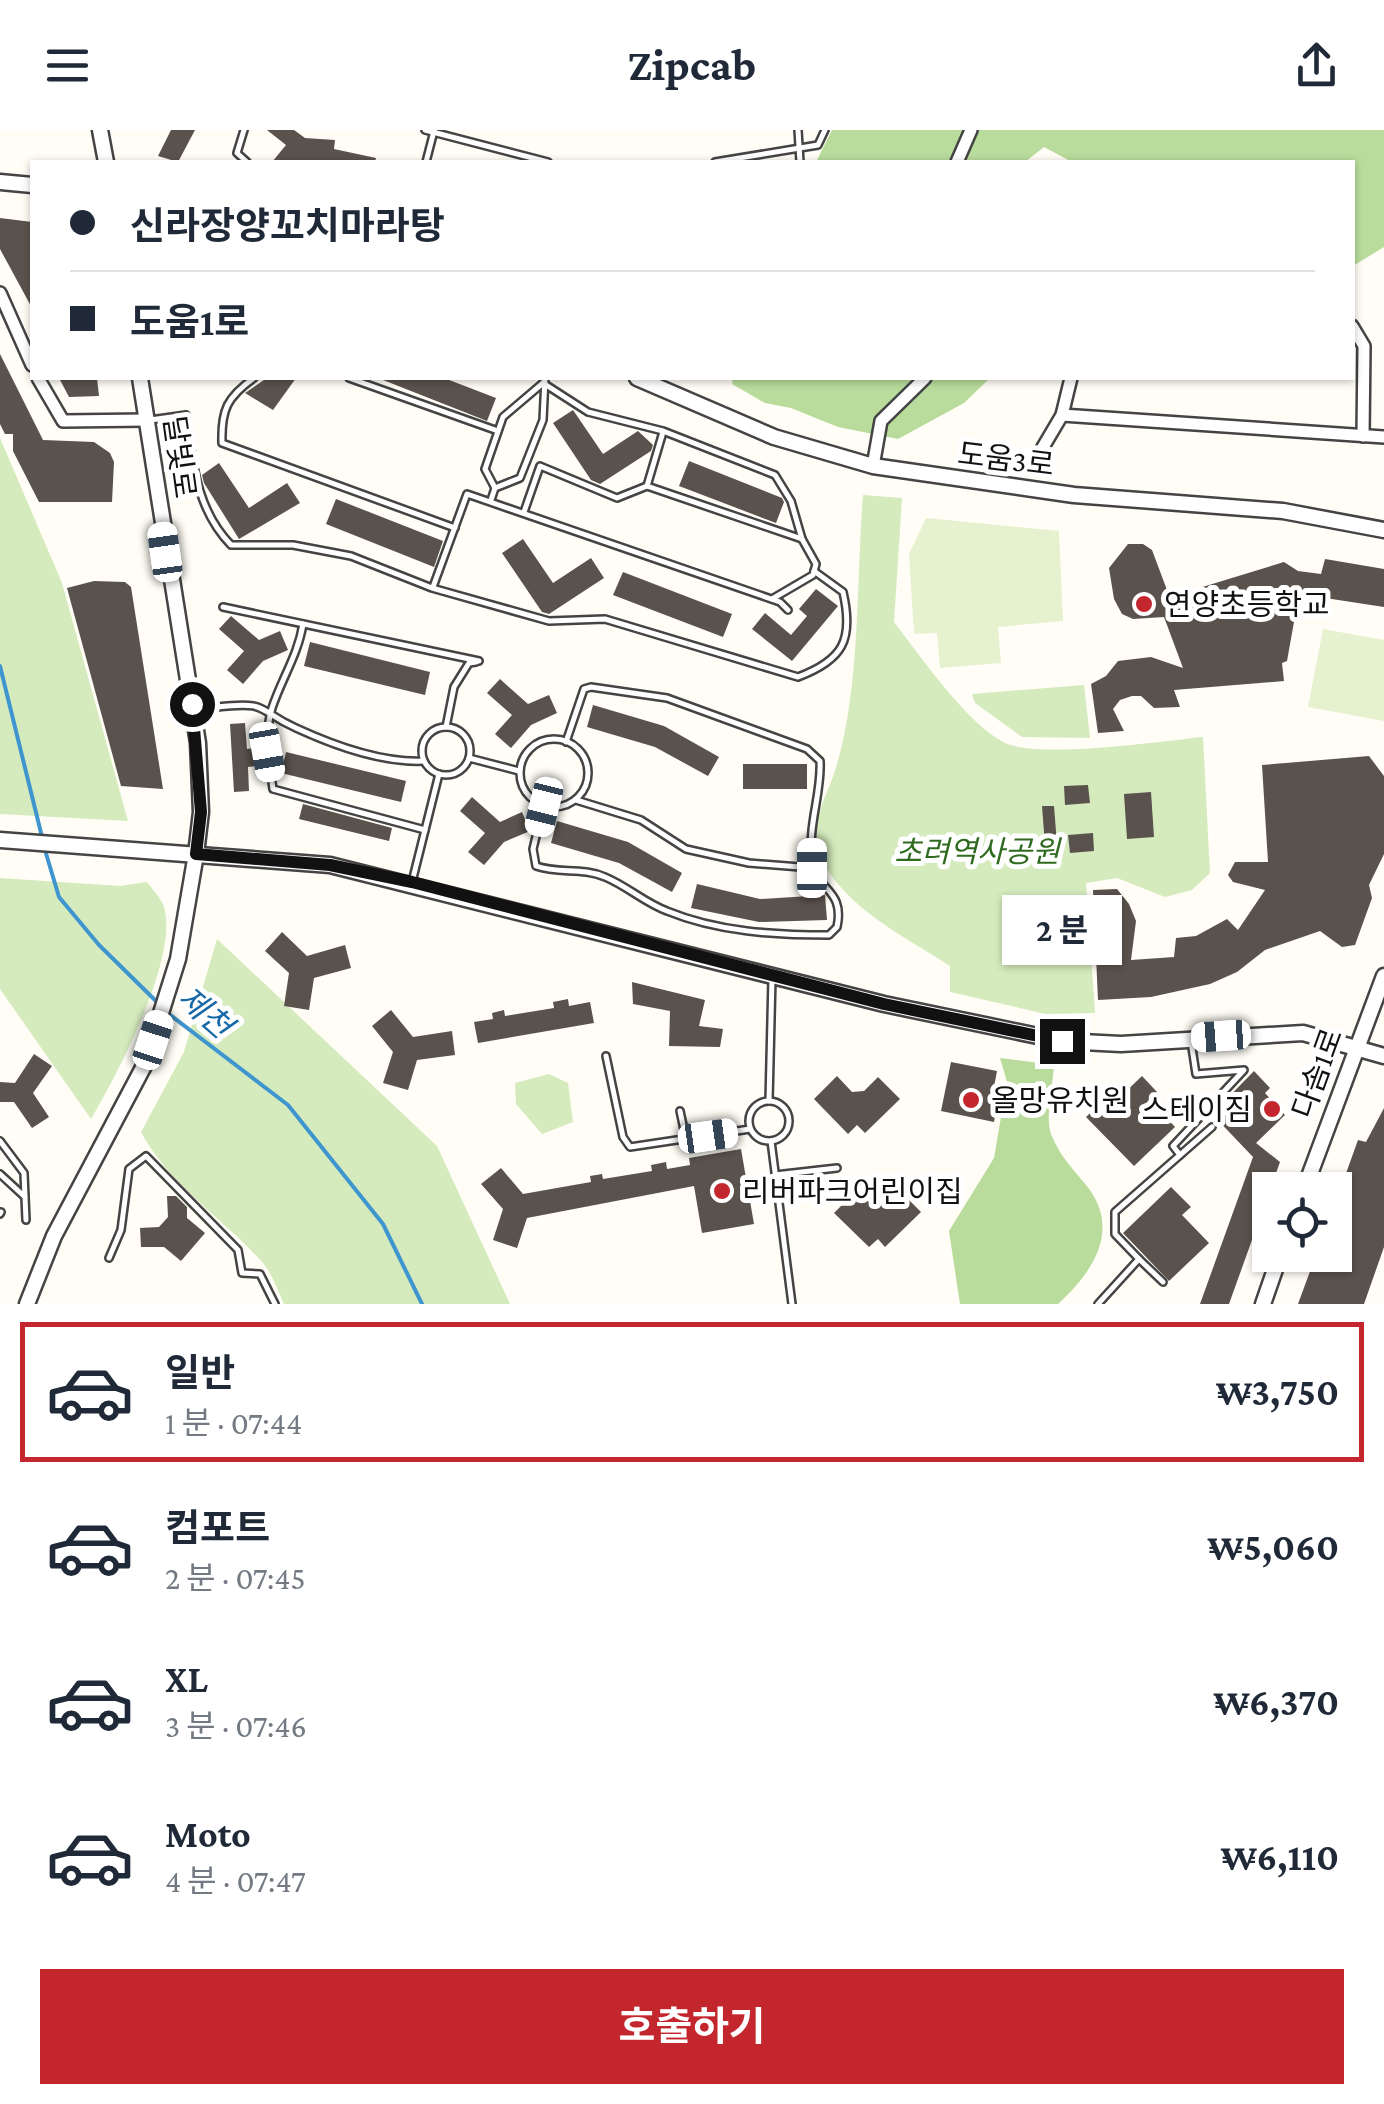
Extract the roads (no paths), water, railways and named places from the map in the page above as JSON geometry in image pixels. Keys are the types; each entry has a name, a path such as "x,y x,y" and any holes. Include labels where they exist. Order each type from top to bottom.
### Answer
{"street":[{"path":"100,130 106,160"},
{"path":"958,160 971,130"},
{"path":"0,182 30,186"},
{"path":"0,293 30,360"},
{"path":"1355,331 1364,346 1363,436"},
{"path":"39,380 63,422 147,420"},
{"name":"달빛로","path":"27,1304 54,1236 146,1064 178,959 196,854 201,812 198,743 140,380"},
{"name":"도움3로","path":"642,380 774,437 873,466 1074,495 1283,511 1384,530"},
{"path":"873,466 881,421 923,380"},
{"path":"1036,459 1062,415 1071,380"},
{"path":"1062,415 1384,437"},
{"path":"0,840 330,865 412,882 772,975 1062,1041 1121,1044 1303,1033 1384,1056"},
{"name":"다솜1로","path":"1310,1172 1384,976"},
{"path":"1262,1304 1274,1272"}],"lane":[{"path":"244,130 237,152 245,160"},
{"path":"798,130 800,160"},
{"path":"727,160 818,145 825,130"},
{"path":"426,160 431,131 540,160"},
{"path":"251,380 233,393 222,413 222,444 455,528"},
{"path":"355,380 498,432"},
{"path":"491,500 495,488 486,470 503,417 544,380"},
{"path":"544,380 588,412 663,432 775,476 791,501 802,539 816,564 814,571 772,599"},
{"path":"495,488 520,478 543,420 544,380"},
{"path":"147,420 186,415 196,479 210,523 231,545 292,545 351,556 432,588 549,621 606,619 798,677 827,666 844,647 847,612 843,592 814,571"},
{"path":"646,486 663,432"},
{"path":"524,512 540,466 618,498 646,486 802,539"},
{"path":"432,588 467,494 772,599 788,610"},
{"path":"223,607 479,661 469,664 454,687 446,728"},
{"path":"302,624 299,648 271,710 267,752 273,789 425,830"},
{"path":"544,807 533,849 536,866 577,869 605,877 667,912 771,936 829,935 838,927 838,898 812,868 812,805 822,784 820,761 807,749 667,698 590,686 584,689 566,742"},
{"path":"217,707 243,704 271,710 293,728 394,762 424,762 439,774 454,774 469,758"},
{"path":"424,762 424,741 436,730 446,728 464,736 469,758"},
{"path":"566,742 579,750 588,770 583,792 566,806 544,807 525,793 519,772 521,760 536,743 566,742"},
{"path":"469,758 519,772"},
{"path":"412,882 439,774"},
{"path":"576,800 641,820 686,849 749,863 812,868"},
{"path":"769,1101 772,975"},
{"path":"1180,1155 1174,1146 1244,1070 1196,1074 1190,1038"},
{"path":"606,1056 626,1143 635,1147 750,1129"},
{"path":"769,1101 784,1107 790,1119 787,1131 771,1141 759,1138 750,1129 751,1111 769,1101"},
{"path":"680,1111 686,1139"},
{"path":"1162,1282 1115,1234 1115,1212 1212,1127"},
{"path":"0,1141 24,1173 26,1220"},
{"path":"771,1141 792,1304"},
{"path":"109,1258 121,1230 129,1169 146,1156 238,1250 242,1273 260,1274 275,1304"},
{"path":"775,1175 838,1168"},
{"path":"0,1174 25,1197"},
{"path":"1098,1304 1139,1259"}],"waterway":[{"name":"제천","path":"0,666 43,841"},
{"name":"제천","path":"45,850 59,897 99,945 159,1004"},
{"name":"제천","path":"165,1011 288,1105 383,1224 422,1304"}],"place":[{"name":"연양초등학교","path":"1144,604"},
{"name":"올망유치원","path":"971,1100"},
{"name":"스테이짐","path":"1272,1109"},
{"name":"리버파크어린이집","path":"722,1191"}],"park label":[{"name":"초려역사공원","path":"977,851"}]}
